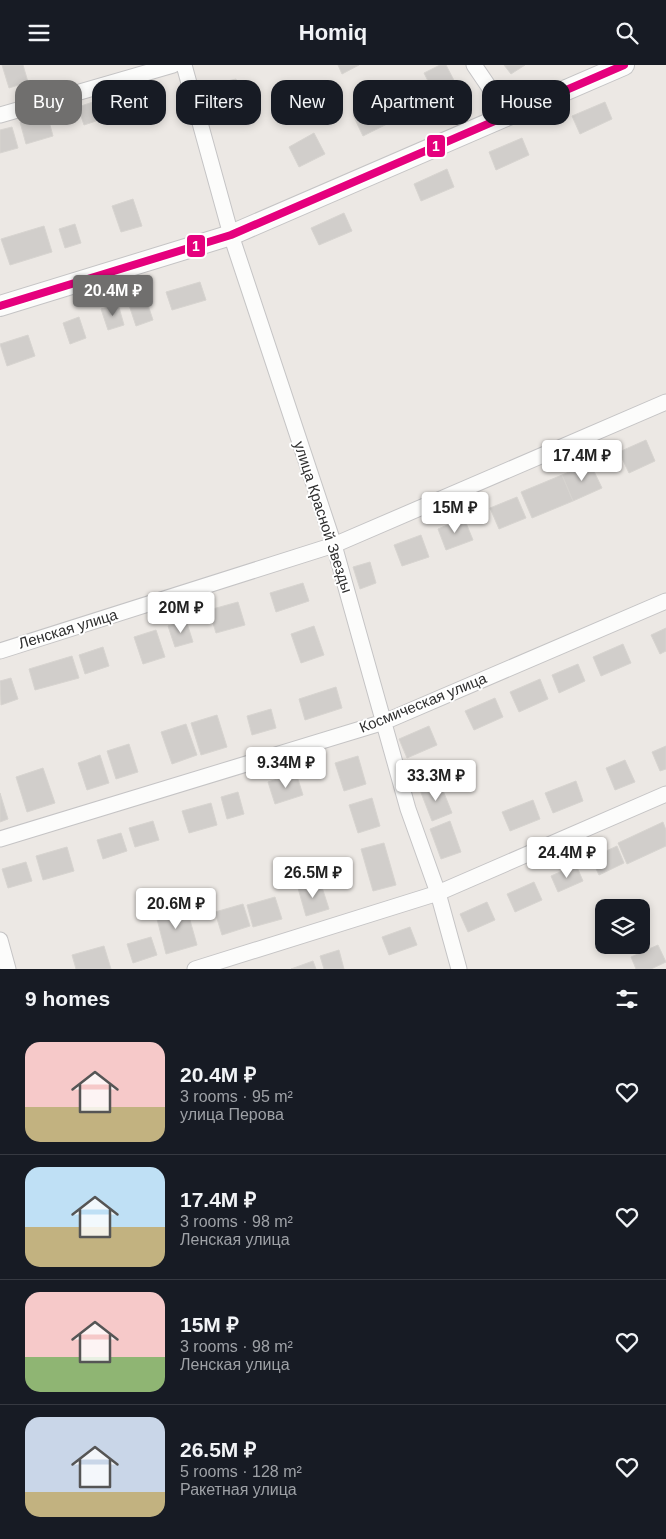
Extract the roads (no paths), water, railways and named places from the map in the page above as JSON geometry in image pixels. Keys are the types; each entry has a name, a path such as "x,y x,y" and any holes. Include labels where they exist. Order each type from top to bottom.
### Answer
{"main road":[{"path":"570,88 624,65"},
{"path":"0,306 231,235 485,125"}],"street":[{"path":"0,115 172,65"},
{"name":"улица Красной Звезды","path":"184,65 231,235 334,545 408,809 438,893 459,969"},
{"path":"474,65 484,80"},
{"name":"Ленская улица","path":"0,651 334,545 666,402"},
{"name":"Космическая улица","path":"0,839 384,722 666,601"},
{"path":"195,969 438,893 666,794"},
{"path":"0,940 8,969"}]}
